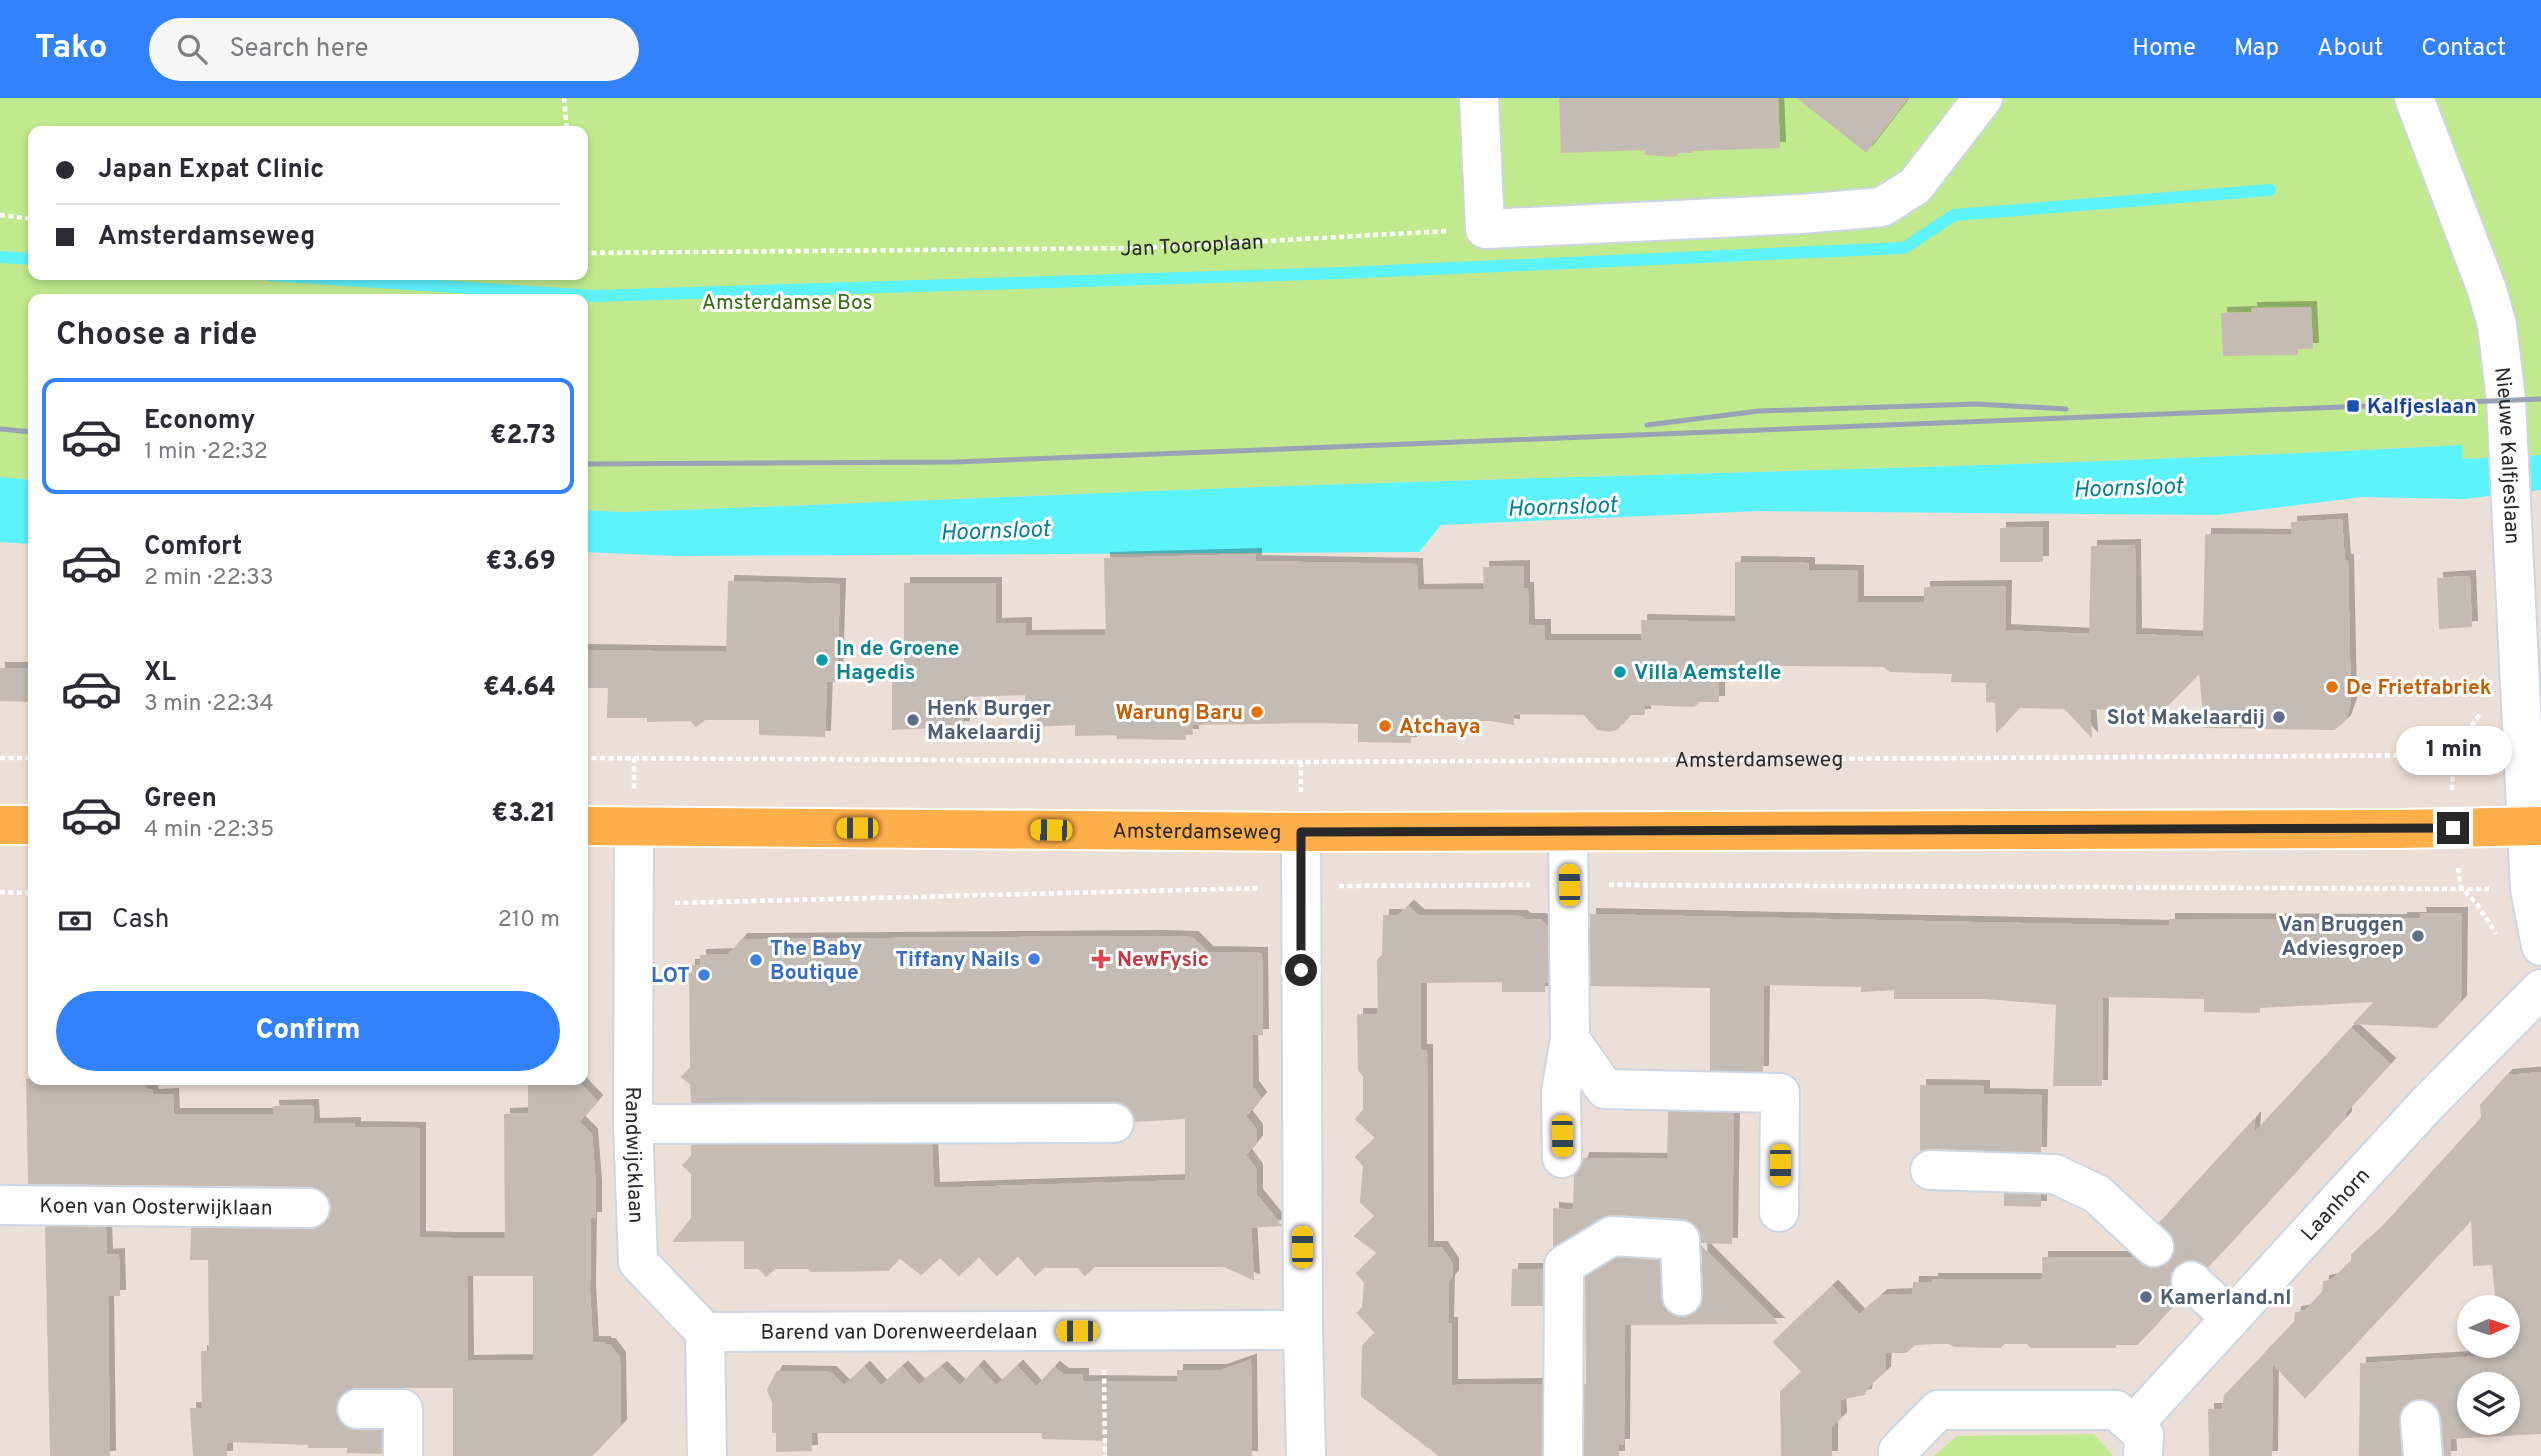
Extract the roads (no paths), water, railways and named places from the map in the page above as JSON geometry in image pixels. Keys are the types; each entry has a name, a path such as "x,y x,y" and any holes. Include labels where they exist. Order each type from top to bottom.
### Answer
{"main road":[{"path":"0,824 28,825"},
{"name":"Amsterdamseweg","path":"588,826 1301,832 2400,829 2534,826"}],"street":[{"path":"1479,98 1485,229 1801,214 1882,207 1915,186 1983,98"},
{"name":"Nieuwe Kalfjeslaan","path":"2414,98 2487,290 2497,325 2504,374 2511,514 2534,826"},
{"name":"Randwijcklaan","path":"634,826 633,1124 638,1262 705,1332"},
{"path":"2534,826 2530,889 2541,946"},
{"path":"1562,1158 1561,1092 1570,1039 1568,831"},
{"path":"1301,832 1306,1456"},
{"name":"Laanhorn","path":"2139,1440 2231,1318 2426,1105 2541,989"},
{"path":"1570,1039 1605,1089 1780,1093 1779,1212"},
{"path":"633,1124 1114,1123"},
{"path":"1930,1170 2056,1174 2096,1194 2154,1247"},
{"name":"Koen van Oosterwijklaan","path":"0,1205 310,1208"},
{"path":"1563,1456 1564,1265 1612,1236 1680,1240 1682,1296"},
{"path":"2191,1281 2231,1318"},
{"name":"Barend van Dorenweerdelaan","path":"705,1332 1303,1330"},
{"path":"705,1332 707,1456"},
{"path":"357,1409 403,1409 403,1456"},
{"path":"1898,1456 1898,1451 1938,1410 2116,1410 2139,1440"}],"water":[{"name":"Hoornsloot","path":"2462,445 2463,459 2541,455 2541,490 2465,499 2362,497 2217,515 1759,511 1441,525 1419,552 675,556 588,552 588,510 624,512 1317,485"},
{"path":"0,477 28,480 28,544 0,542"}],"waterway":[{"path":"588,296 1342,273 1904,248 1954,215 2270,190"},
{"path":"0,257 28,259"},
{"path":"347,280 564,294"}],"tunnel":[{"path":"2154,1247 2191,1281"}],"railway":[{"path":"588,464 955,462 2541,399"},
{"path":"1647,425 1759,411 1976,404 2066,409"},
{"path":"0,429 28,432"}],"place":[{"name":"Kalfjeslaan","path":"2353,406"},
{"name":"In de Groene Hagedis","path":"822,660"},
{"name":"Villa Aemstelle","path":"1620,672"},
{"name":"De Frietfabriek","path":"2332,687"},
{"name":"Warung Baru","path":"1257,712"},
{"name":"Slot Makelaardij","path":"2279,717"},
{"name":"Henk Burger Makelaardij","path":"913,720"},
{"name":"Atchaya","path":"1385,726"},
{"name":"Van Bruggen Adviesgroep","path":"2418,936"},
{"name":"Tiffany Nails","path":"1034,959"},
{"name":"NewFysic","path":"1101,959"},
{"name":"The Baby Boutique","path":"756,960"},
{"name":"LOT","path":"704,975"},
{"name":"Kamerland.nl","path":"2146,1297"}],"park label":[{"name":"Amsterdamse Bos","path":"787,302"}]}
